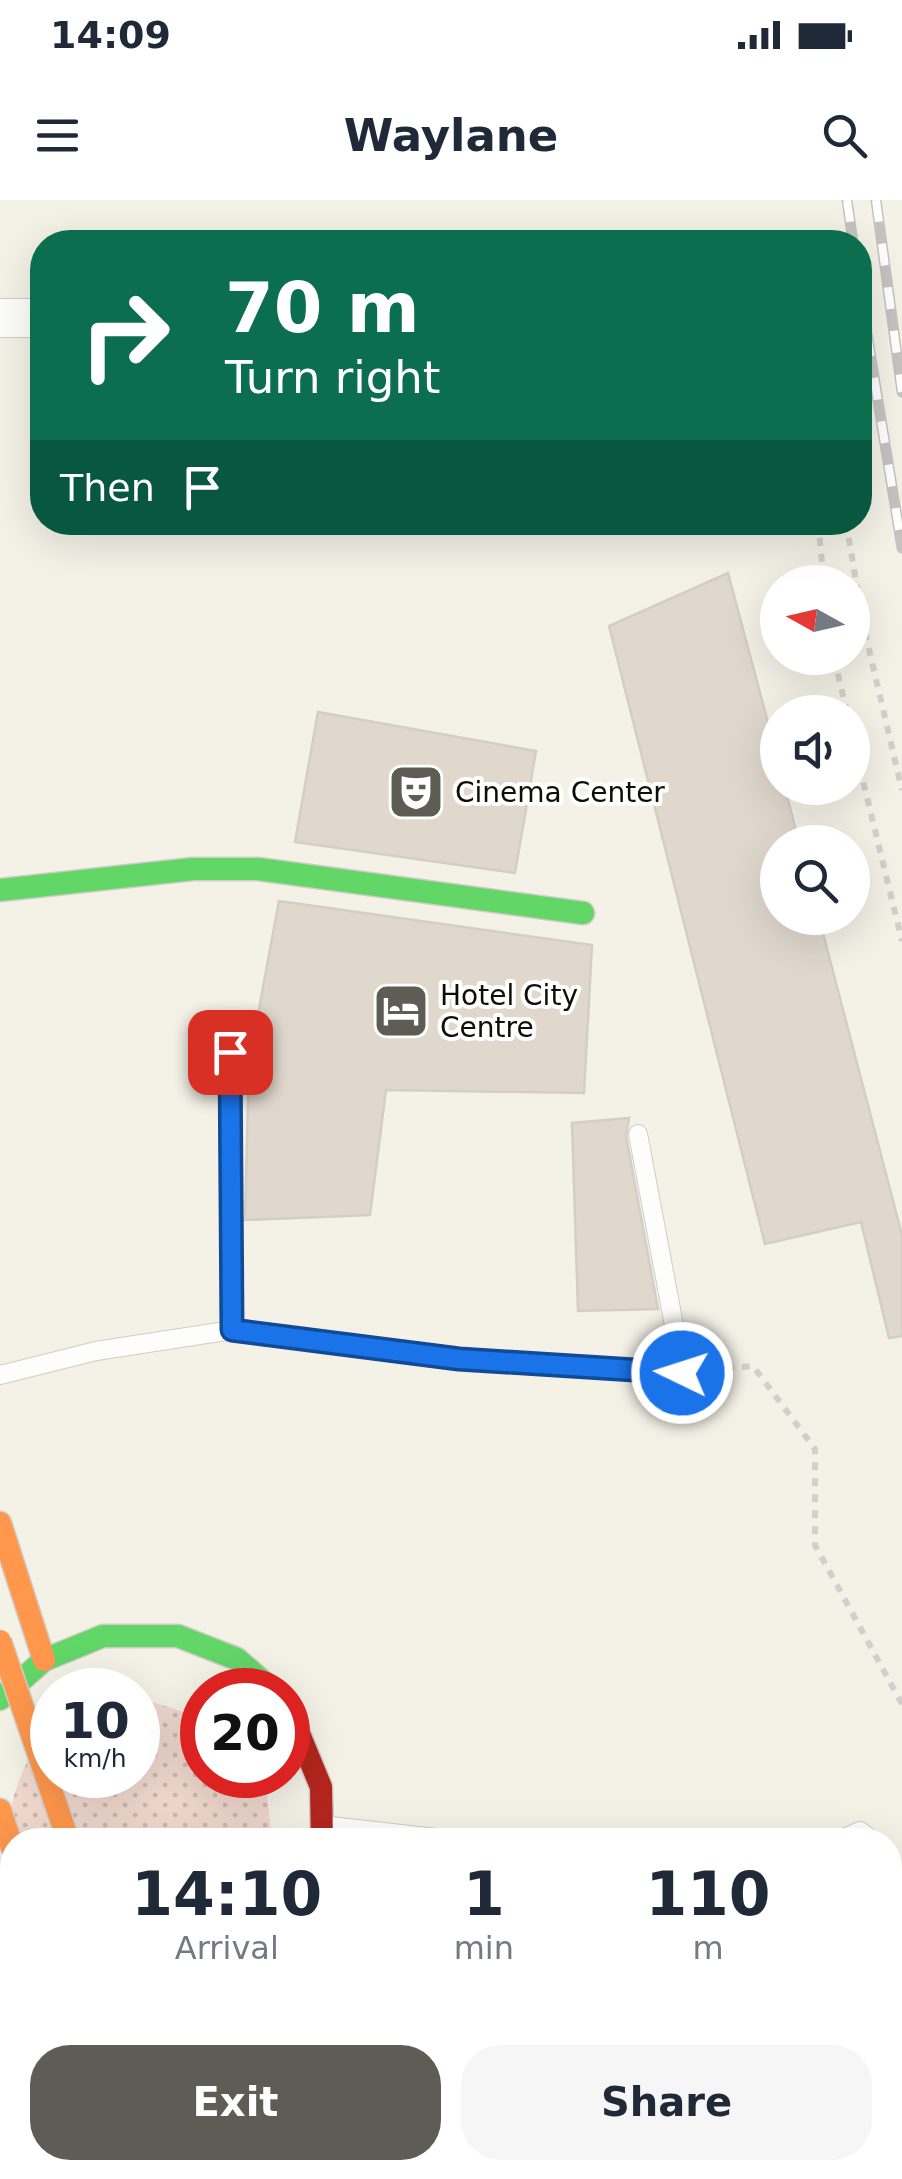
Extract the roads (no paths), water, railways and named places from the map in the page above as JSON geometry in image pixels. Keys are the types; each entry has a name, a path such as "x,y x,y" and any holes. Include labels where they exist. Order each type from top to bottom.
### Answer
{"main road":[{"path":"0,890 72,886 172,870 256,869 583,913"},
{"path":"0,1522 44,1660"},
{"path":"0,1699 44,1660 103,1636 178,1636 237,1658 248,1668"},
{"path":"0,1640 64,1828"},
{"path":"310,1746 316,1756 323,1828"}],"street":[{"path":"0,318 30,318"}],"lane":[{"path":"230,1052 232,1330"},
{"path":"0,1374 96,1351 232,1330 459,1359 682,1373 638,1134"}],"railway":[{"path":"847,200 851,230"},
{"path":"876,200 902,392"},
{"path":"872,364 902,548"}],"place":[{"name":"Cinema Center","path":"416,792"},
{"name":"Hotel City Centre","path":"401,1011"}]}
